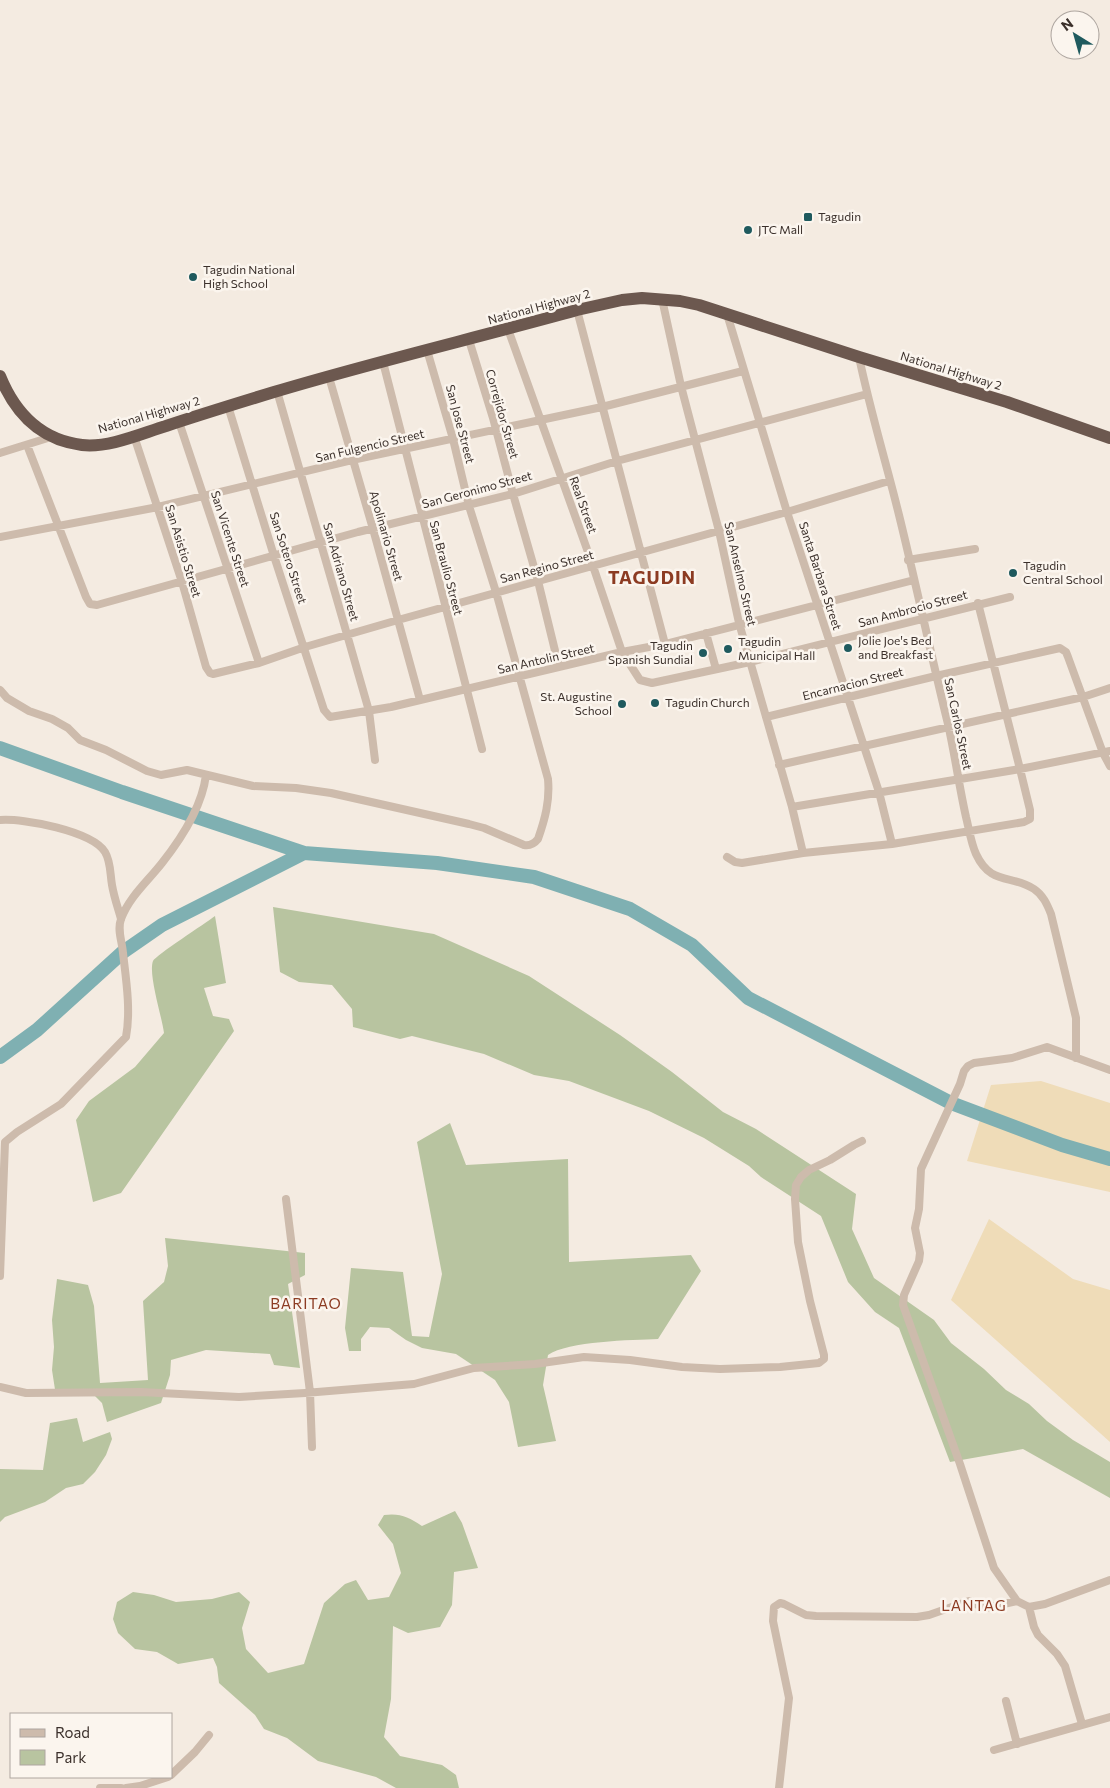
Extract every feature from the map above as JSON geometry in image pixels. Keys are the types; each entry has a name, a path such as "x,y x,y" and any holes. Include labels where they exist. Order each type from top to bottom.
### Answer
{"highway":[{"name":"National Highway 2","path":"0,376 14,404 24,417 51,437 83,445 110,442 277,391 577,310 622,300 662,299 699,305 859,357 1007,402 1110,438"}],"street":[{"name":"San Anselmo Street","path":"662,299 681,386 719,531 739,624 792,807 803,853"},
{"path":"577,310 665,644"},
{"name":"Santa Barbara Street","path":"727,314 787,512 862,746 879,792 892,844"},
{"name":"Real Street","path":"508,329 622,652 635,674 640,680 646,682"},
{"name":"Correjidor Street","path":"469,340 496,428 538,581 559,668"},
{"name":"San Jose Street","path":"206,775 253,786 296,788 331,793 469,824 528,846 538,839 547,812 548,779 496,592 469,506 453,439 427,350"},
{"name":"San Carlos Street","path":"859,357 908,560 924,618 969,832 975,852 987,870 999,878 1029,886 1047,902 1076,1018 1076,1058"},
{"name":"San Braulio Street","path":"383,362 482,749"},
{"name":"San Fulgencio Street","path":"0,537 158,507 352,460 602,407 743,371"},
{"name":"Apolinario Street","path":"328,377 373,529 420,700"},
{"name":"San Adriano Street","path":"277,391 369,711 375,760"},
{"name":"San Geronimo Street","path":"59,525 86,597 90,604 93,605 182,582 320,542 421,516 469,506 617,462 867,394"},
{"name":"San Sotero Street","path":"228,406 274,556 324,710 328,716"},
{"name":"San Vicente Street","path":"179,422 259,663"},
{"name":"San Asistio Street","path":"134,436 182,582 206,667 210,673"},
{"path":"0,454 51,437"},
{"path":"27,445 59,525"},
{"name":"San Regino Street","path":"210,673 259,663 347,634 787,512 889,481"},
{"path":"908,560 975,549"},
{"name":"San Antolin Street","path":"328,716 334,718 369,711 622,652 665,644 914,580"},
{"name":"San Ambrocio Street","path":"646,682 652,683 750,662 1010,597"},
{"path":"727,857 735,862 742,863 803,853 892,844 969,832 1024,822 1030,819 1030,810 978,604"},
{"path":"706,633 716,669"},
{"name":"Encarnacion Street","path":"766,717 1055,648 1063,649 1068,657 1083,697"},
{"path":"779,765 1006,715 1083,697 1110,688"},
{"path":"0,690 7,698 29,711 52,719 68,728 80,740 147,771 161,775 188,770 206,775 203,794 181,834 162,863 131,900 121,919 119,929 123,952 127,1011 128,1027 126,1037 61,1104 17,1132 5,1142 0,1276"},
{"path":"1083,697 1107,752 1110,766"},
{"path":"792,807 1020,769 1107,752"},
{"path":"0,820 12,819 47,825 96,842 104,851 109,861 112,885 121,919"},
{"path":"1110,1070 1047,1047 1012,1058 974,1063 968,1066 964,1071 960,1084 921,1169 919,1209 915,1228 920,1253 919,1261 904,1295 903,1305 960,1464 994,1568 1017,1601 1030,1607 1045,1604 1110,1580"},
{"path":"0,1387 26,1393 141,1392 239,1396 414,1384 474,1368 535,1364 584,1357 720,1369 780,1367 819,1363 824,1359 824,1355 810,1301 798,1242 796,1185 800,1177 809,1170 862,1141"},
{"path":"286,1199 310,1392 312,1447"},
{"path":"779,1788 788,1698 773,1621 774,1607 776,1605 784,1604 806,1614 816,1616 917,1617 969,1601 985,1608 1017,1601"},
{"path":"1030,1607 1038,1635 1057,1654 1065,1666 1082,1724"},
{"path":"1006,1701 1017,1744"},
{"path":"994,1750 1110,1717"},
{"path":"172,1774 195,1752 209,1734"},
{"path":"126,1788 140,1786 165,1778"},
{"path":"100,1788 120,1788"}],"green space":[{"path":"273,907 434,934 529,976 620,1035 672,1072 723,1112 756,1129 856,1194 852,1229 874,1278 934,1320 951,1343 984,1369 1006,1390 1029,1404 1047,1421 1073,1440 1110,1462 1110,1498 1023,1449 950,1462 899,1328 875,1312 848,1282 821,1216 761,1177 749,1166 704,1138 649,1111 569,1081 534,1075 484,1054 412,1036 400,1039 353,1027 352,1009 332,985 299,982 280,972"},
{"path":"215,916 226,983 204,988 213,1016 229,1019 234,1031 121,1193 93,1202 76,1120 89,1101 135,1067 164,1033 152,975 153,961"},
{"path":"450,1123 466,1165 568,1159 569,1262 691,1255 701,1271 658,1339 585,1344 557,1350 548,1355 543,1385 556,1441 518,1447 509,1402 495,1380 456,1354 422,1348 389,1328 370,1327 361,1339 361,1351 349,1351 345,1328 351,1268 403,1272 412,1336 429,1337 442,1274 417,1142"},
{"path":"165,1238 305,1253 305,1275 288,1284 300,1368 274,1365 270,1354 206,1350 171,1360 170,1375 161,1403 107,1422 102,1403 93,1394 56,1396 52,1370 54,1347 52,1320 57,1279 88,1285 94,1306 100,1383 148,1380 143,1301 164,1282 168,1266"},
{"path":"77,1418 83,1442 110,1432 112,1439 106,1455 95,1472 83,1484 66,1488 45,1502 5,1517 0,1522 0,1469 43,1470 50,1423"},
{"path":"455,1511 462,1523 478,1568 454,1572 452,1605 440,1627 408,1633 393,1626 391,1699 384,1737 400,1756 442,1765 456,1775 459,1788 396,1788 376,1777 318,1761 287,1738 264,1729 255,1715 219,1683 217,1667 213,1658 178,1664 157,1652 135,1649 118,1633 113,1619 117,1602 133,1592 154,1595 176,1602 212,1599 239,1592 250,1602 242,1628 246,1649 268,1673 304,1664 324,1603 345,1584 356,1580 368,1600 389,1597 401,1573 393,1544 378,1525 384,1515 404,1516 422,1526"}],"sand":[{"path":"1041,1081 1110,1103 1110,1192 967,1161 991,1085"},
{"path":"989,1219 1073,1279 1110,1290 1110,1442 951,1300"}],"waterway":[{"path":"0,748 122,792 304,853 437,863 534,877 630,909 692,945 748,998 951,1103 1062,1145 1110,1159"},
{"path":"0,1057 37,1030 123,952 162,925 304,853"}],"place":[{"name":"Tagudin","path":"808,217"},
{"name":"JTC Mall","path":"748,230"},
{"name":"Tagudin National High School","path":"193,277"},
{"name":"Tagudin Central School","path":"1013,573"},
{"name":"Jolie Joe's Bed and Breakfast","path":"848,648"},
{"name":"Tagudin Municipal Hall","path":"728,649"},
{"name":"Tagudin Spanish Sundial","path":"703,653"},
{"name":"Tagudin Church","path":"655,703"},
{"name":"St. Augustine School","path":"622,704"}],"district":[{"name":"TAGUDIN","path":"652,578"},
{"name":"BARITAO","path":"306,1304"},
{"name":"LANTAG","path":"974,1606"}]}
